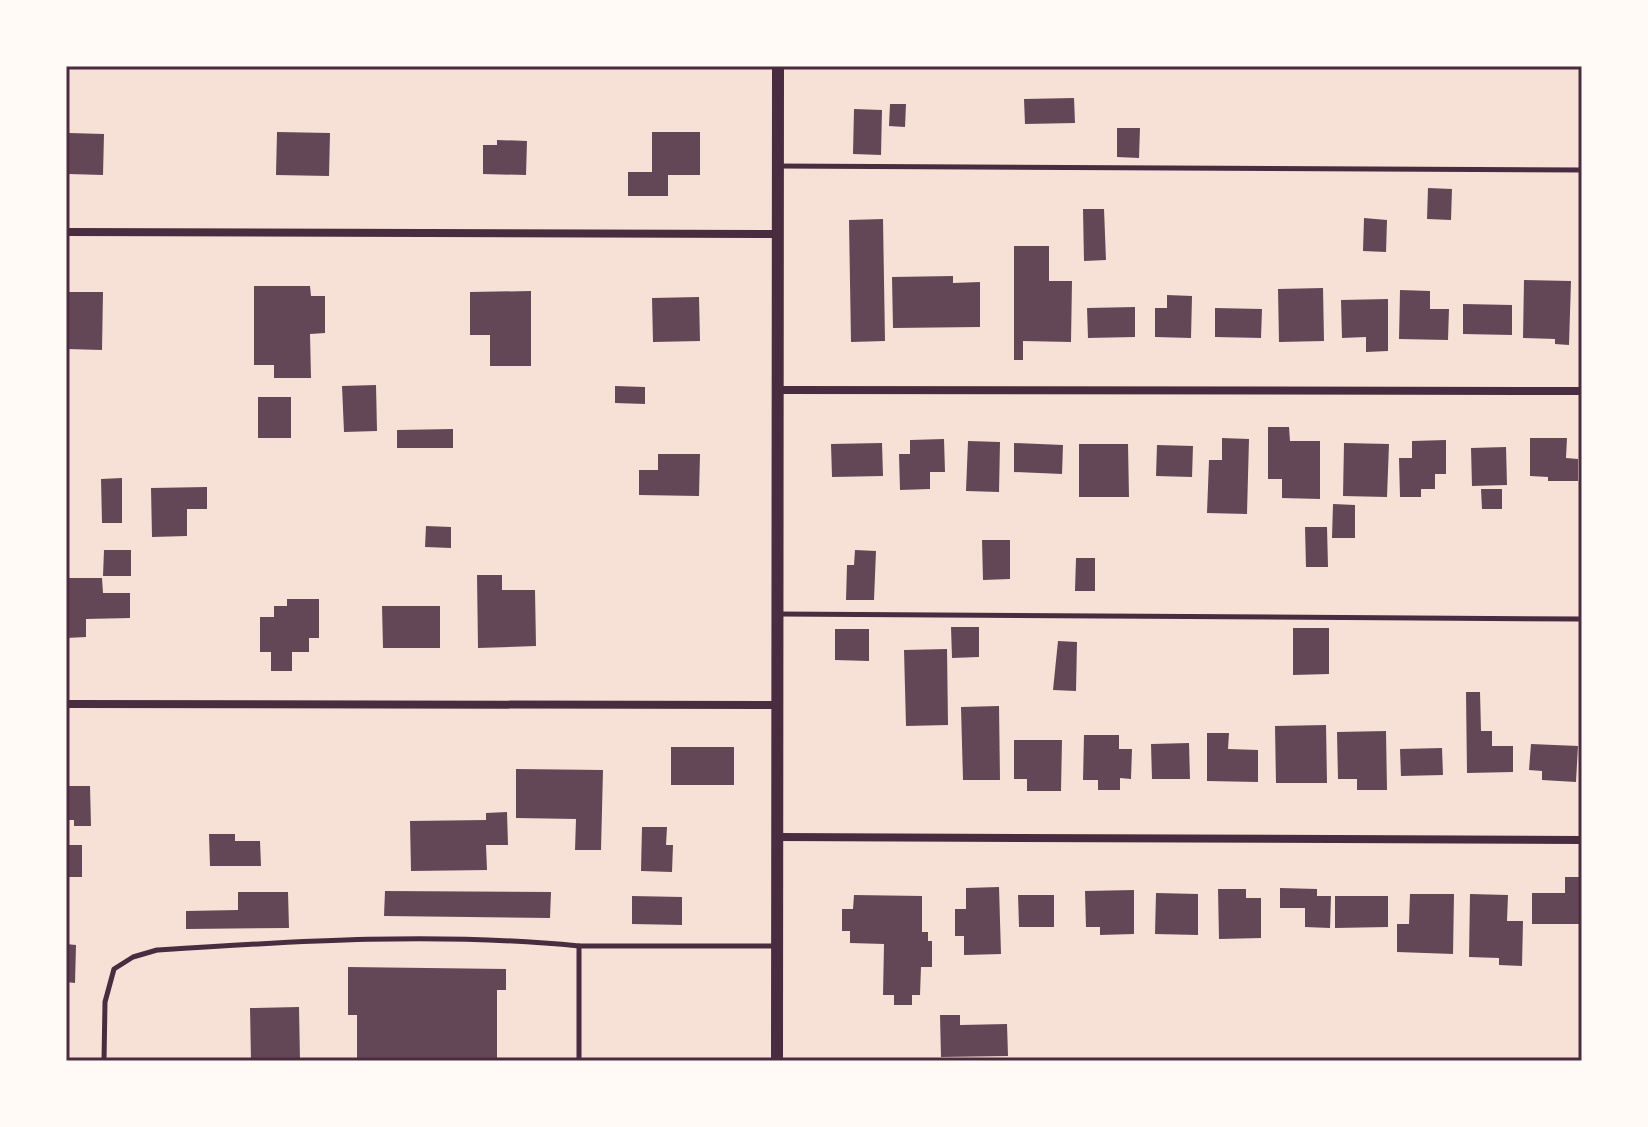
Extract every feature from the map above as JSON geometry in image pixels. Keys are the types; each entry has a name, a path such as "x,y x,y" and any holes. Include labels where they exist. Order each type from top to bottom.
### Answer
{"street":[{"path":"777,1061 778,66"},
{"path":"66,232 777,234"},
{"path":"778,390 1582,391"},
{"path":"66,704 776,705"},
{"path":"777,837 1582,840"}],"lane":[{"path":"776,166 1582,170"},
{"path":"776,614 1582,619"},
{"path":"104,1061 105,1002 114,969 133,957 157,950 361,937 501,939 579,946 777,946"},
{"path":"579,946 579,1061"}],"building":[{"path":"1074,98 1075,123 1025,124 1024,99"},
{"path":"890,104 906,104 905,127 889,126"},
{"path":"854,109 882,110 881,155 853,154"},
{"path":"1117,128 1140,128 1139,158 1117,157"},
{"path":"277,132 330,133 329,176 276,175"},
{"path":"652,132 700,132 700,175 668,175 668,196 628,196 628,172 652,172"},
{"path":"69,133 104,134 103,175 69,174"},
{"path":"497,140 527,141 526,175 483,174 483,145 497,145"},
{"path":"1428,188 1452,189 1451,220 1427,219"},
{"path":"1083,209 1104,209 1106,260 1084,261"},
{"path":"1364,218 1387,220 1386,252 1363,251"},
{"path":"883,219 885,341 851,342 849,220"},
{"path":"1014,246 1049,246 1049,281 1072,281 1071,342 1023,341 1023,360 1014,360"},
{"path":"953,276 953,283 980,282 980,327 893,328 892,277"},
{"path":"1524,280 1571,281 1569,345 1555,344 1555,339 1523,338"},
{"path":"254,286 310,286 311,296 325,296 325,333 310,334 311,378 274,378 274,365 254,365"},
{"path":"1323,288 1324,341 1279,342 1278,289"},
{"path":"1400,290 1430,291 1430,309 1449,309 1448,340 1399,339"},
{"path":"531,291 531,366 490,366 490,335 470,335 470,292"},
{"path":"66,292 103,292 102,350 67,349"},
{"path":"1167,295 1192,296 1191,338 1155,337 1155,308 1167,308"},
{"path":"699,297 700,341 653,342 652,298"},
{"path":"1388,299 1388,351 1366,352 1366,337 1342,338 1341,300"},
{"path":"1463,304 1512,305 1512,335 1463,334"},
{"path":"1135,307 1135,337 1088,338 1087,308"},
{"path":"1215,308 1262,309 1261,338 1215,337"},
{"path":"376,385 377,431 344,432 342,386"},
{"path":"615,386 645,387 645,404 615,403"},
{"path":"258,397 291,397 291,438 258,438"},
{"path":"1268,427 1289,427 1290,441 1320,441 1320,499 1282,498 1282,479 1268,479"},
{"path":"453,429 453,448 397,448 397,430"},
{"path":"1222,438 1249,439 1247,514 1207,513 1209,460 1222,460"},
{"path":"1530,438 1567,438 1566,458 1578,459 1578,481 1548,481 1548,477 1530,476"},
{"path":"944,439 945,472 930,472 930,489 900,490 899,454 910,454 910,440"},
{"path":"1446,440 1446,474 1435,474 1435,489 1421,489 1421,497 1400,497 1399,458 1412,458 1412,441"},
{"path":"968,441 1000,442 999,492 966,491"},
{"path":"882,443 883,476 832,477 831,444"},
{"path":"1014,443 1063,445 1062,474 1014,472"},
{"path":"1344,443 1389,444 1387,497 1343,496"},
{"path":"1079,444 1128,444 1129,497 1079,497"},
{"path":"1157,445 1193,446 1192,477 1156,476"},
{"path":"1506,447 1507,485 1472,486 1471,448"},
{"path":"658,454 700,454 699,496 639,495 639,470 658,470"},
{"path":"122,478 122,523 102,523 101,479"},
{"path":"207,487 207,509 187,509 187,536 152,537 151,488"},
{"path":"1481,489 1502,489 1502,509 1482,509"},
{"path":"1333,504 1355,505 1355,538 1332,538"},
{"path":"426,526 451,527 451,548 425,547"},
{"path":"1305,527 1327,527 1328,567 1306,567"},
{"path":"982,540 1010,540 1010,579 983,580"},
{"path":"104,550 131,550 131,576 103,576"},
{"path":"855,550 876,551 874,600 846,600 847,565 854,565"},
{"path":"1076,558 1095,558 1095,591 1075,591"},
{"path":"477,575 502,575 502,590 535,590 536,646 478,648"},
{"path":"66,578 102,578 103,593 130,593 130,618 86,619 86,637 66,638"},
{"path":"287,599 319,599 319,638 309,638 309,652 292,652 292,671 271,671 271,652 260,652 260,617 274,617 274,606 287,606"},
{"path":"382,606 440,606 440,648 383,648"},
{"path":"951,627 979,627 979,657 952,658"},
{"path":"1293,628 1329,628 1329,674 1293,675"},
{"path":"835,629 869,629 869,661 835,660"},
{"path":"1058,641 1077,642 1076,691 1053,690"},
{"path":"947,649 948,725 906,726 904,650"},
{"path":"1466,692 1480,692 1481,731 1492,731 1492,746 1513,746 1513,772 1467,773"},
{"path":"999,706 1000,780 963,780 961,707"},
{"path":"1326,725 1327,783 1276,783 1275,726"},
{"path":"1386,731 1387,790 1357,790 1357,779 1338,779 1337,732"},
{"path":"1207,733 1229,733 1228,749 1258,750 1258,782 1207,781"},
{"path":"1084,735 1119,735 1119,749 1132,749 1131,779 1120,778 1120,790 1098,790 1098,780 1083,780"},
{"path":"1014,740 1062,740 1061,791 1027,791 1027,779 1014,779"},
{"path":"1189,743 1190,779 1152,779 1151,744"},
{"path":"1531,744 1578,746 1576,782 1542,780 1542,771 1529,770"},
{"path":"671,747 734,747 734,785 671,785"},
{"path":"1442,748 1443,775 1401,776 1400,749"},
{"path":"516,769 603,770 601,850 575,850 576,819 516,818"},
{"path":"66,786 90,786 91,826 74,826 74,820 66,820"},
{"path":"507,812 508,845 486,845 487,870 411,871 410,821 486,820 486,813"},
{"path":"642,827 667,827 666,845 673,845 672,872 641,871"},
{"path":"209,834 235,834 235,841 260,841 261,866 210,866"},
{"path":"66,845 82,845 82,877 66,877"},
{"path":"1565,877 1582,877 1582,924 1532,924 1532,893 1565,893"},
{"path":"999,887 1001,954 964,955 964,936 955,936 955,909 966,909 966,888"},
{"path":"1280,888 1317,889 1317,896 1331,896 1330,928 1305,927 1305,908 1280,908"},
{"path":"1218,889 1246,889 1246,898 1261,898 1261,938 1219,939"},
{"path":"1134,890 1134,934 1100,935 1100,927 1086,927 1085,891"},
{"path":"385,891 551,892 550,918 384,916"},
{"path":"238,892 288,892 289,928 186,929 186,911 238,910"},
{"path":"1156,893 1198,894 1198,935 1155,934"},
{"path":"1410,894 1454,894 1453,954 1397,952 1397,924 1409,924"},
{"path":"1470,894 1508,895 1507,921 1523,921 1522,966 1499,965 1499,958 1469,957"},
{"path":"854,895 922,896 922,932 928,932 928,941 932,941 932,967 921,967 920,995 912,995 912,1005 894,1005 894,995 883,995 884,944 850,943 850,931 842,931 842,909 853,909"},
{"path":"1018,895 1054,895 1054,927 1019,927"},
{"path":"632,896 682,897 682,925 632,924"},
{"path":"1335,896 1388,896 1388,927 1335,928"},
{"path":"66,944 76,945 75,983 66,982"},
{"path":"348,967 506,969 506,990 497,990 497,1061 357,1061 357,1015 348,1015"},
{"path":"66,993 69,993 69,1054 66,1054"},
{"path":"299,1007 300,1061 251,1061 250,1008"},
{"path":"940,1015 960,1015 960,1025 1007,1024 1008,1056 941,1057"}]}
